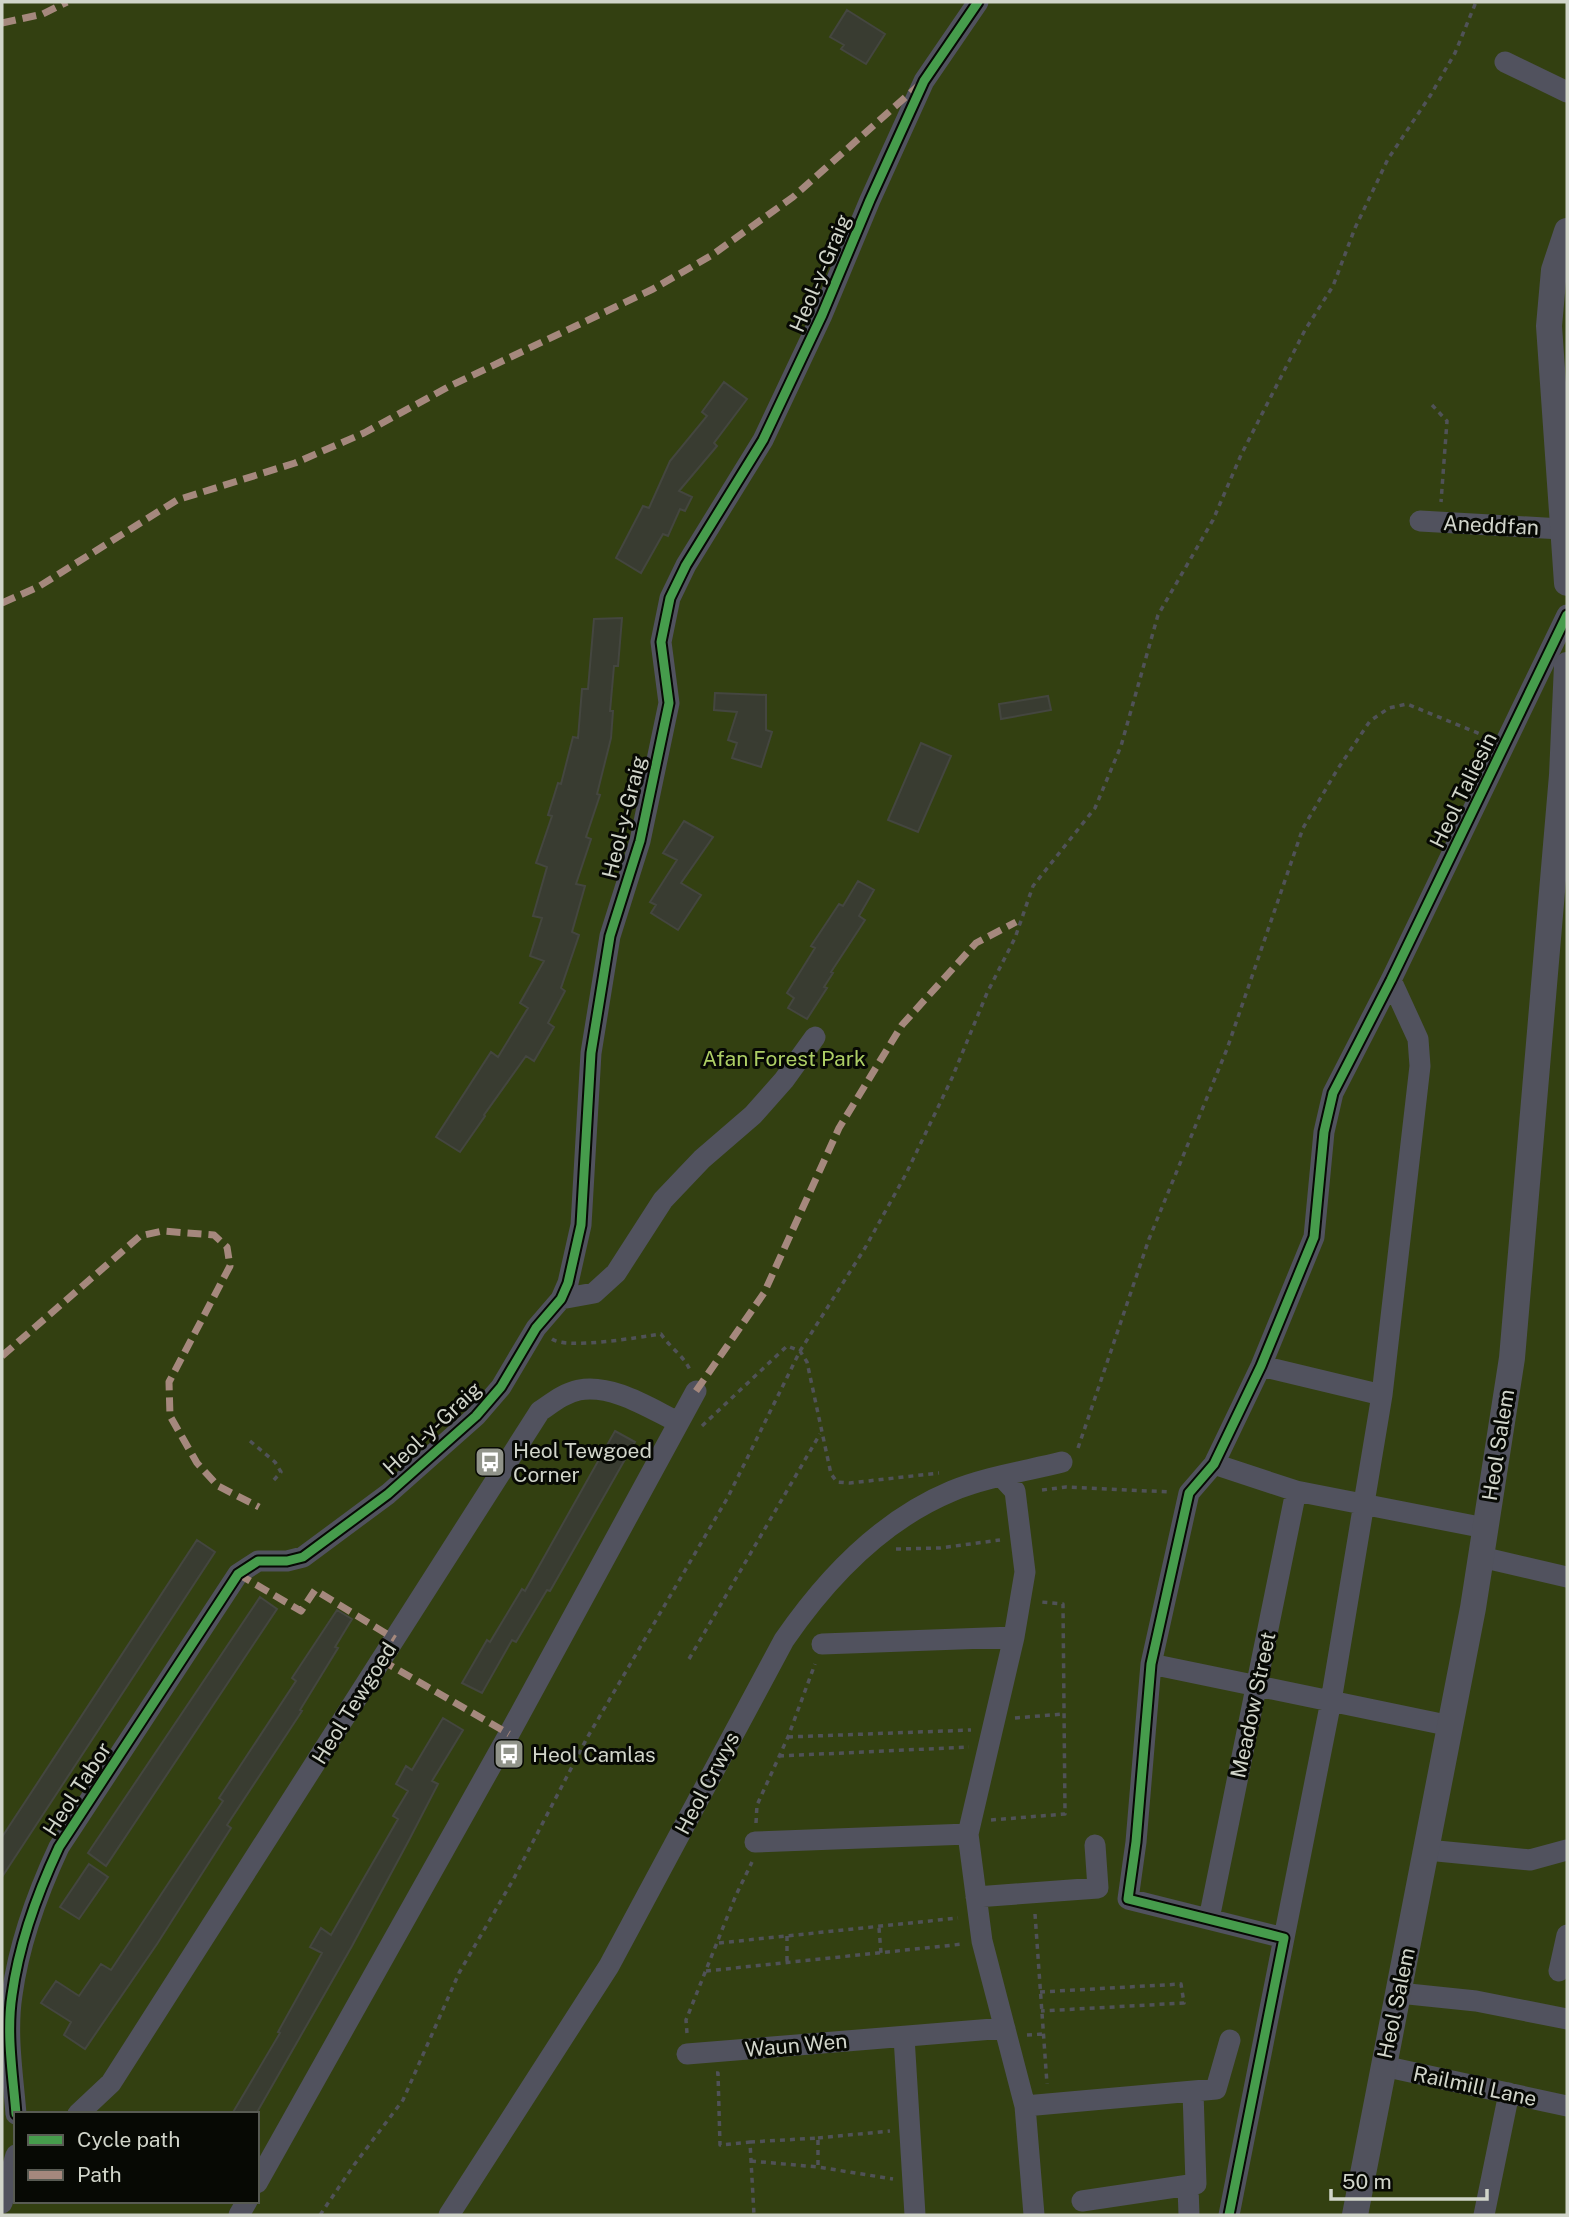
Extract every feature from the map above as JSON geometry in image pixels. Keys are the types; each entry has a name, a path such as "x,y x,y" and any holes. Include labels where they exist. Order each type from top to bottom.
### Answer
{"main road":[{"path":"1567,230 1554,270 1549,326 1567,583"},
{"name":"Heol Salem","path":"1355,2215 1451,1726 1513,1357 1562,775 1567,665"}],"street":[{"name":"Heol-y-Graig","path":"258,1561 287,1561 303,1557 388,1494 476,1416 501,1387 536,1328 561,1299 574,1262 580,1225 591,1053 610,936 640,841 669,704 661,642 670,598 686,565 763,440 822,315 924,81 978,2"},
{"path":"1505,62 1567,92"},
{"name":"Aneddfan","path":"1430,521 1562,529"},
{"name":"Heol Taliesin","path":"1189,1493 1214,1464 1261,1366 1314,1237 1324,1132 1333,1093 1391,980 1567,615"},
{"path":"1228,2215 1331,1701 1382,1395 1420,1066 1418,1039 1391,980"},
{"path":"561,1299 594,1293 617,1273 663,1200 702,1159 753,1115 784,1080 816,1037"},
{"path":"1261,1366 1382,1395"},
{"name":"Heol Tewgoed","path":"80,2112 111,2083 540,1411 559,1398 579,1390 604,1391 624,1396 678,1422"},
{"path":"259,2179 509,1734 696,1391"},
{"name":"Heol Crwys","path":"449,2215 609,1966 784,1640 810,1602 864,1549 911,1513 951,1492 1001,1483 1070,1462"},
{"path":"1214,1464 1296,1491 1485,1528"},
{"path":"1001,1483 1023,1537 1026,1572 1014,1637 970,1827 976,1907 982,1941 1025,2106 1034,2215"},
{"name":"Meadow Street","path":"1209,1919 1296,1491"},
{"path":"1189,1493 1151,1664 1136,1842 1128,1899 1283,1938"},
{"path":"1481,1557 1567,1577"},
{"name":"Heol Tabor","path":"16,2112 10,2042 11,1997 23,1939 41,1885 59,1847 238,1574 258,1561"},
{"path":"820,1650 1014,1637"},
{"path":"1151,1664 1451,1726"},
{"path":"755,1842 970,1827"},
{"path":"976,1907 1033,1893 1098,1888 1095,1845"},
{"path":"1427,1850 1530,1860 1567,1850"},
{"path":"1559,1971 1567,1935"},
{"path":"1399,1993 1476,2001 1567,2019"},
{"name":"Waun Wen","path":"687,2054 1005,2028"},
{"path":"904,2037 915,2215"},
{"path":"1025,2106 1216,2089 1230,2040"},
{"name":"Railmill Lane","path":"1383,2066 1567,2106"},
{"path":"1082,2201 1196,2184 1193,2092"},
{"path":"1484,2215 1509,2093"},
{"path":"2,2203 11,2155"},
{"path":"1188,2186 1189,2215"}],"path":[{"path":"320,2215 403,2100 459,1973 513,1880 587,1738 727,1497 800,1351 865,1248 906,1174 952,1079 987,993 1015,938 1033,886 1095,808 1121,746 1158,615 1213,520 1241,455 1306,330 1333,286 1355,228 1388,159 1430,96 1455,52 1476,2"},
{"path":"1430,521 1447,421 1432,405"},
{"path":"1066,1487 1070,1462 1149,1239 1227,1049 1303,828 1370,721 1389,708 1407,704 1504,744"},
{"path":"536,1328 556,1342 582,1343 661,1334 666,1343 688,1364 696,1391"},
{"path":"668,1442 702,1426 787,1346 800,1351 807,1362 831,1474 838,1482 962,1472 1001,1483 1189,1493"},
{"path":"689,1659 821,1433"},
{"path":"250,1441 275,1462 281,1472 273,1481"},
{"path":"896,1549 940,1548 1023,1537"},
{"path":"970,1827 1065,1814 1063,1604"},
{"path":"687,2054 686,2020 736,1895 752,1864 757,1805 788,1737 820,1650"},
{"path":"779,1756 993,1732 1063,1714"},
{"path":"788,1737 993,1732"},
{"path":"1033,1893 1048,2104"},
{"path":"718,1943 879,1928 976,1907"},
{"path":"879,1928 881,1954"},
{"path":"787,1936 787,1963"},
{"path":"706,1971 982,1941"},
{"path":"1040,1992 1181,1984 1184,2003 1041,2011"},
{"path":"708,2074 718,2073 720,2145 910,2129"},
{"path":"818,2138 818,2167"},
{"path":"750,2142 754,2215"},
{"path":"751,2161 818,2167 913,2182"}],"green space":[{"name":"Afan Forest Park","path":"2,2 1567,2 1567,2215 2,2215"}],"building":[{"path":"847,10 885,34 866,64 841,49 844,45 830,37"},
{"path":"724,382 747,399 714,443 717,446 679,491 692,497 685,511 680,509 668,536 663,534 641,573 616,558 643,506 649,508 670,461 707,416 702,412"},
{"path":"622,618 618,666 614,666 610,711 613,711 611,738 597,794 600,795 586,837 591,839 576,884 585,886 572,932 579,935 561,988 565,991 548,1023 554,1027 534,1061 526,1056 460,1152 436,1137 491,1052 498,1057 528,1008 520,1003 544,961 530,956 542,918 533,916 547,867 536,863 552,816 548,815 558,783 561,784 573,737 578,738 582,689 588,689 594,619"},
{"path":"715,693 766,695 766,730 772,732 761,767 732,758 737,743 728,740 737,712 714,710"},
{"path":"1048,696 1051,710 1001,719 999,704"},
{"path":"921,743 951,756 918,832 888,820"},
{"path":"684,821 713,837 681,883 701,895 678,930 651,913 656,905 650,902 677,860 663,853"},
{"path":"858,881 874,890 859,916 865,920 831,972 833,973 824,987 827,988 807,1019 788,1008 794,998 787,993 815,948 811,946 839,904 843,906"},
{"path":"615,1431 635,1442 550,1591 547,1590 516,1642 512,1640 482,1693 462,1683 487,1640 490,1642 522,1589 525,1591"},
{"path":"197,1540 215,1552 2,1877 2,1837"},
{"path":"260,1597 277,1609 106,1866 88,1853"},
{"path":"337,1610 352,1619 335,1647 338,1648 300,1710 302,1711 227,1825 231,1828 157,1944 85,2049 64,2035 71,2022 41,2003 56,1981 79,1996 101,1964 111,1970 223,1801 219,1798 296,1681 292,1678"},
{"path":"443,1718 463,1730 432,1781 438,1784 352,1946 257,2112 233,2112 280,2033 278,2032 322,1953 310,1947 321,1928 331,1935 398,1819 393,1816 408,1791 396,1784 406,1766 412,1770"},
{"path":"89,1864 108,1877 79,1919 60,1907"}],"marked path":[{"path":"2,23 43,14 67,2"},
{"path":"2,603 38,587 177,500 295,463 364,433 448,387 653,289 712,255 793,197 918,86"},
{"path":"696,1391 764,1293 839,1128 902,1025 976,943 1016,922"},
{"path":"2,1356 140,1236 162,1231 214,1235 227,1247 230,1266 169,1382 170,1416 197,1463 218,1486 259,1507"},
{"path":"238,1574 301,1611 315,1590 395,1639"},
{"path":"381,1660 509,1734"}],"cycle path":[{"path":"16,2112 10,2010 24,1938 43,1883 59,1847 238,1574 258,1561 287,1561 303,1557 388,1494 476,1416 501,1387 536,1328 561,1299 568,1283 581,1225 591,1053 610,936 640,841 669,703 661,642 670,598 686,565 763,440 822,315 924,81 978,2"},
{"path":"1229,2215 1284,1938 1128,1899 1136,1842 1151,1664 1189,1493 1214,1464 1261,1366 1314,1237 1324,1132 1333,1093 1391,980 1567,615"}],"place":[{"name":"Heol Tewgoed Corner","path":"490,1462"},
{"name":"Heol Camlas","path":"509,1754"}]}
